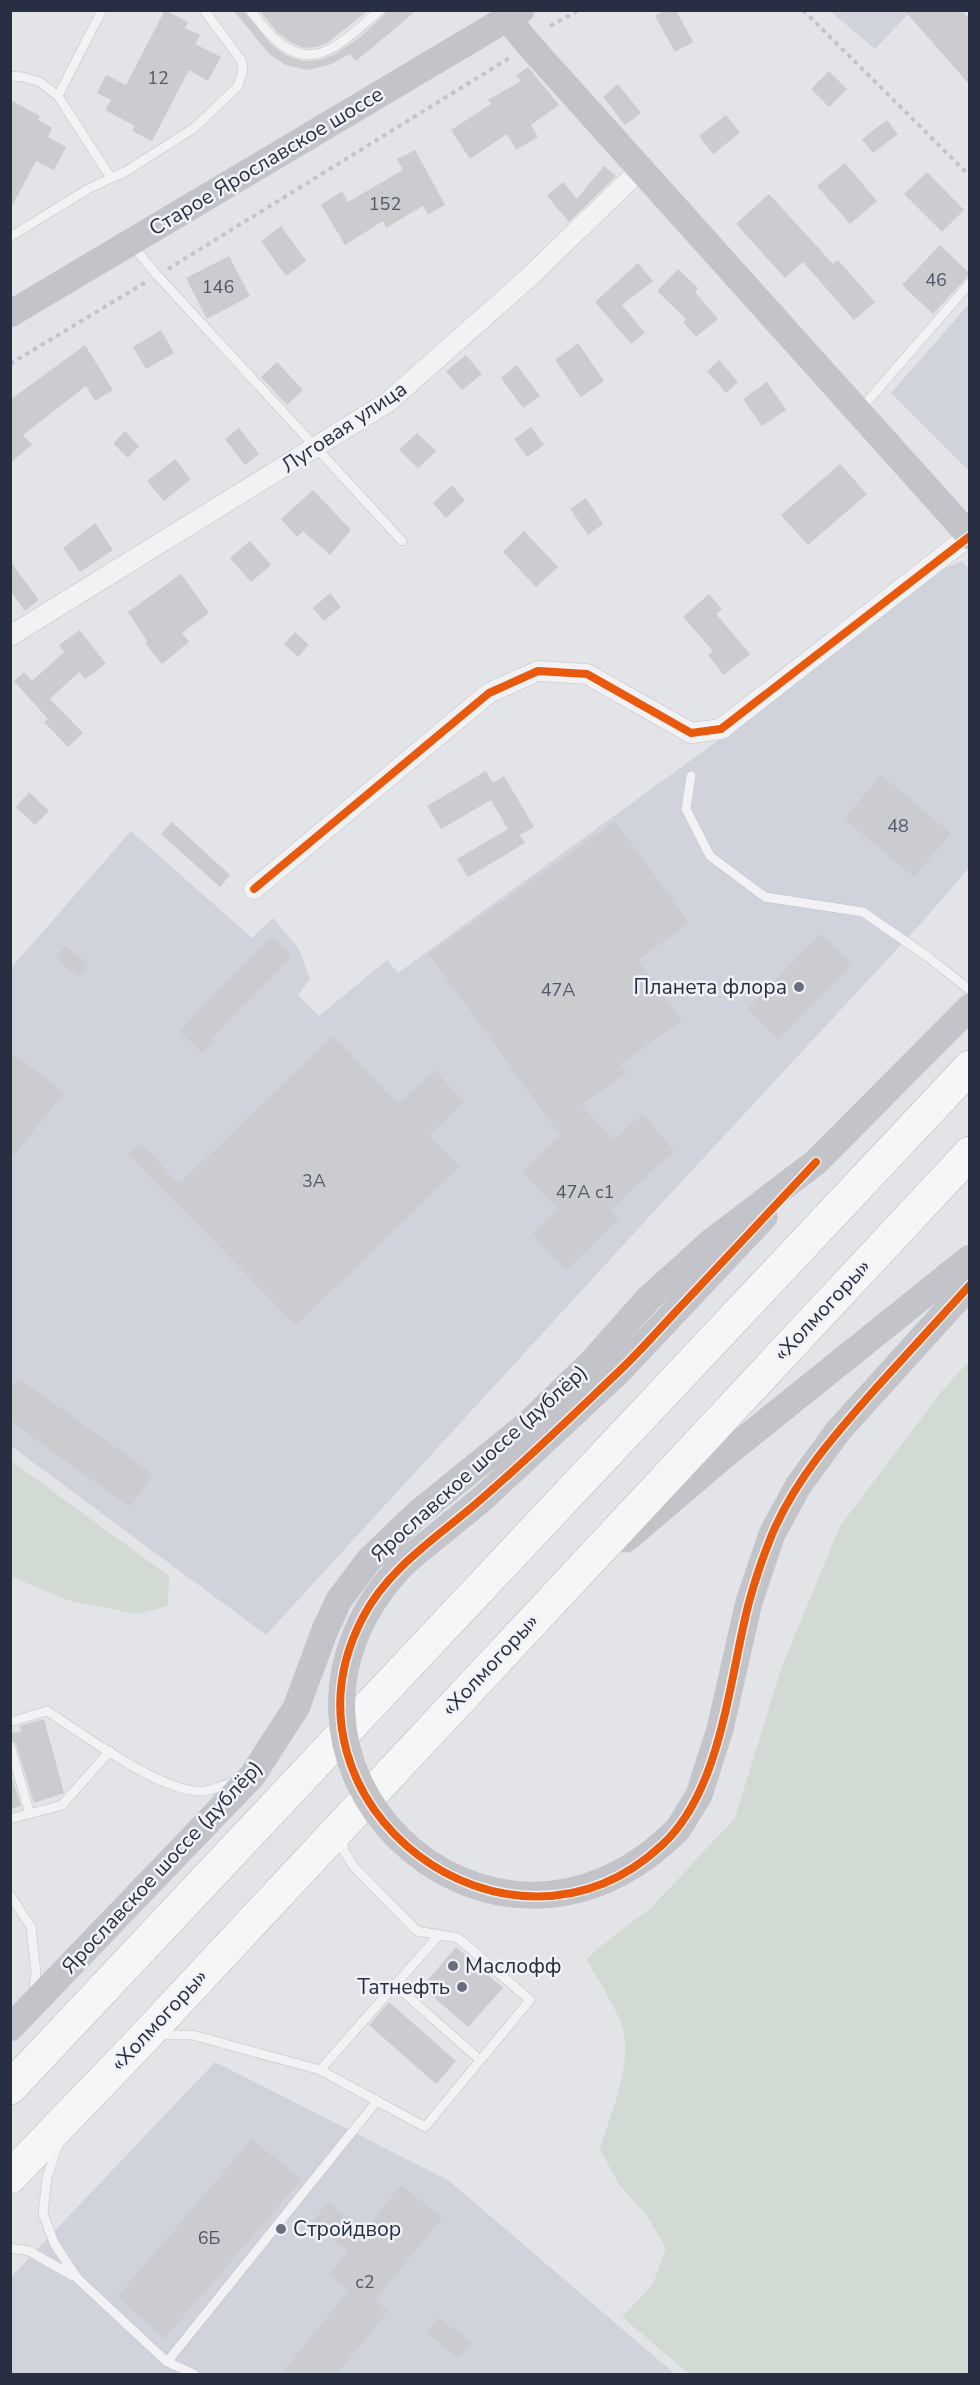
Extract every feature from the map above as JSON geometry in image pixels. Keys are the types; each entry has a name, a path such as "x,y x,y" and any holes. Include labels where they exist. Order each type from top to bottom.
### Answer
{"highway":[{"path":"10,2088 969,1067"},
{"name":"«Холмогоры»","path":"10,2176 140,2042 969,1153"}],"street":[{"path":"254,889 489,693 538,671 587,674 691,733 721,729 969,536 530,46 514,14"},
{"name":"Старое Ярославское шоссе","path":"10,314 514,14"},
{"name":"Луговая улица","path":"10,636 388,402 526,280 640,169"},
{"name":"Ярославское шоссе (дублёр)","path":"10,2028 252,1776 296,1708 325,1630 339,1600 369,1560 417,1514 529,1423 591,1363 648,1299 711,1242 816,1162 969,1007"},
{"path":"816,1162 618,1372 482,1499 406,1561 383,1586 361,1621 347,1660 342,1693 346,1742 352,1767 375,1811 396,1837 428,1864 473,1886 522,1895 572,1892 619,1875 647,1858 678,1829 699,1795 720,1729 749,1602 777,1524 798,1486 838,1431 969,1285"},
{"path":"536,1616 726,1454 969,1258"}],"lane":[{"path":"58,96 102,10"},
{"path":"10,237 93,186 125,172 185,135 238,86 242,78 241,60 204,10"},
{"path":"250,10 274,39 306,55 324,54 380,10"},
{"path":"10,76 40,82 58,96 111,178"},
{"path":"129,242 402,541"},
{"path":"858,412 969,283"},
{"path":"691,776 686,809 710,856 765,897 863,912 928,957 969,990"},
{"path":"10,1722 47,1711 152,1777 185,1790 205,1791 252,1776"},
{"path":"10,1746 30,1814"},
{"path":"10,1820 62,1805 110,1751"},
{"path":"140,2042 164,2034 192,2035 320,2070 425,2127 530,2000 458,1938 417,1931 354,1867 344,1851 342,1835 348,1817"},
{"path":"10,1895 31,1927 35,1947 36,1974 31,2006"},
{"path":"320,2070 439,1935"},
{"path":"395,1985 480,2060"},
{"path":"167,2362 377,2101"},
{"path":"76,2107 59,2142 47,2178 43,2213 54,2243 77,2278 167,2362 194,2374"},
{"path":"10,2248 29,2251 77,2278"}],"path":[{"path":"550,26 579,10"},
{"path":"803,10 969,176"},
{"path":"10,364 530,46"}],"shaded area":[{"path":"830,11 911,11 875,49"},
{"path":"969,304 969,471 891,393"},
{"path":"962,561 969,569 969,868 924,920 266,1635 11,1446 11,968 131,831 252,938 273,918 299,949 310,979 298,995 319,1016 387,960 398,973 731,731 937,572"},
{"path":"969,1361 969,2374 689,2374 622,2317 653,2284 666,2248 645,2213 619,2185 600,2149 622,2077 624,2033 608,1996 586,1959 651,1908 735,1818 781,1669 840,1526 942,1391"},
{"path":"10,1460 169,1576 168,1606 137,1614 70,1601 14,1578 10,1574"},
{"name":"Стройдвор","path":"215,2062 448,2180 675,2374 11,2374 10,2278"}],"building":[{"path":"165,10 188,22 185,28 200,35 195,44 221,57 208,81 189,70 152,141 132,131 135,126 105,110 111,100 97,93 106,75 126,85"},
{"path":"233,10 243,10 270,43 285,55 303,61 319,60 334,55 360,37 387,10 417,10 356,61 350,54 329,65 307,70 286,65 269,54"},
{"path":"259,10 369,10 327,43 304,48 278,33"},
{"path":"665,10 676,10 693,42 675,52 655,16"},
{"path":"904,10 962,10 969,19 969,84"},
{"path":"528,67 559,105 531,125 538,137 516,150 507,134 470,159 451,130 491,104 488,100 521,81 516,75"},
{"path":"829,71 847,89 829,107 811,89"},
{"path":"618,84 641,113 625,125 603,97"},
{"path":"10,100 40,116 38,120 52,128 48,137 66,147 54,170 36,161 10,210"},
{"path":"726,115 740,133 713,154 699,136"},
{"path":"887,120 898,134 873,153 862,139"},
{"path":"415,150 445,205 428,214 423,206 386,228 383,221 345,245 321,205 342,191 348,202 403,170 397,159"},
{"path":"845,163 877,201 850,224 817,186"},
{"path":"604,166 616,176 569,222 547,196 563,182 577,199"},
{"path":"927,172 964,210 942,232 904,194"},
{"path":"769,194 833,264 838,260 875,302 854,320 803,262 785,278 736,224"},
{"path":"281,226 306,261 286,276 261,241"},
{"path":"940,245 969,275 933,314 902,285"},
{"path":"229,256 250,296 207,319 186,278"},
{"path":"638,263 653,281 622,305 645,333 631,344 595,302"},
{"path":"678,269 698,288 695,292 718,319 696,337 683,322 686,319 657,291"},
{"path":"161,330 174,353 146,369 133,347"},
{"path":"578,343 604,381 581,397 555,360"},
{"path":"85,345 113,390 95,401 86,386 23,435 32,445 10,463 10,400"},
{"path":"466,355 482,374 462,390 446,371"},
{"path":"719,360 738,382 726,393 707,371"},
{"path":"277,362 303,390 287,405 261,377"},
{"path":"517,365 540,396 523,408 501,378"},
{"path":"767,382 786,410 762,426 743,399"},
{"path":"531,427 544,445 527,457 514,439"},
{"path":"239,428 259,454 245,465 225,439"},
{"path":"125,431 139,446 128,458 113,443"},
{"path":"417,433 436,451 418,468 399,450"},
{"path":"175,459 191,479 164,501 147,481"},
{"path":"840,464 867,494 808,545 781,515"},
{"path":"452,485 465,500 446,518 433,503"},
{"path":"313,490 351,530 330,555 303,531 297,537 281,519"},
{"path":"586,498 603,524 588,535 570,509"},
{"path":"95,523 113,550 80,572 63,548"},
{"path":"524,531 558,567 536,587 503,552"},
{"path":"250,541 271,565 251,582 230,558"},
{"path":"10,561 39,600 25,611 10,591"},
{"path":"181,574 209,613 182,633 189,642 162,664 145,643 147,641 128,612"},
{"path":"330,593 341,607 324,621 313,608"},
{"path":"709,594 722,609 716,614 750,654 724,675 708,655 713,651 683,617"},
{"path":"80,630 106,664 85,679 79,672 50,699 83,733 68,747 44,722 48,719 14,681 24,672 32,681 64,652 59,645"},
{"path":"295,632 309,645 298,657 284,644"},
{"path":"486,771 493,783 504,776 534,827 520,835 525,843 468,877 457,859 508,829 491,800 441,829 427,806"},
{"path":"881,775 951,833 914,877 844,819"},
{"path":"29,792 49,811 35,825 16,807"},
{"path":"615,821 689,923 638,960 682,1021 620,1064 627,1073 581,1105 614,1139 643,1114 674,1151 610,1210 619,1219 566,1270 532,1234 558,1209 522,1172 560,1135 429,954"},
{"path":"172,822 230,875 220,887 161,834"},
{"name":"Планета флора","path":"821,934 852,965 778,1040 747,1009"},
{"path":"272,936 292,956 212,1038 214,1041 202,1053 179,1031"},
{"path":"65,946 89,964 78,977 55,958"},
{"path":"333,1036 399,1104 435,1070 464,1102 429,1135 460,1166 296,1325 128,1154 141,1143 179,1184"},
{"path":"10,1051 64,1093 10,1160"},
{"path":"18,1378 153,1474 130,1507 10,1421 10,1387"},
{"path":"44,1719 64,1793 34,1803 16,1744 10,1739 10,1733 21,1732 20,1726"},
{"path":"10,1772 21,1806 10,1809"},
{"name":"Татнефть","path":"456,1947 503,1988 468,2027 422,1987"},
{"path":"389,2002 456,2061 436,2084 369,2025"},
{"path":"252,2139 301,2180 165,2338 117,2297"},
{"path":"401,2185 442,2218 375,2300 388,2311 337,2374 281,2374 349,2290 330,2274 348,2251 312,2222 328,2202 364,2231"},
{"path":"439,2318 471,2342 459,2358 427,2333"}],"cycle path":[{"path":"254,889 489,693 538,671 587,674 691,733 721,729 970,536"},
{"path":"816,1162 632,1358 514,1470 400,1568 386,1583 363,1617 341,1686 347,1752 374,1809 418,1855 474,1885 537,1896 601,1884 662,1845 682,1822 698,1795 710,1765 728,1700 750,1597 764,1554 781,1516 804,1476 832,1439 970,1285"}],"place":[{"name":"Планета флора","path":"799,987"},
{"name":"Маслофф","path":"453,1966"},
{"name":"Татнефть","path":"462,1987"},
{"name":"Стройдвор","path":"281,2229"}]}
